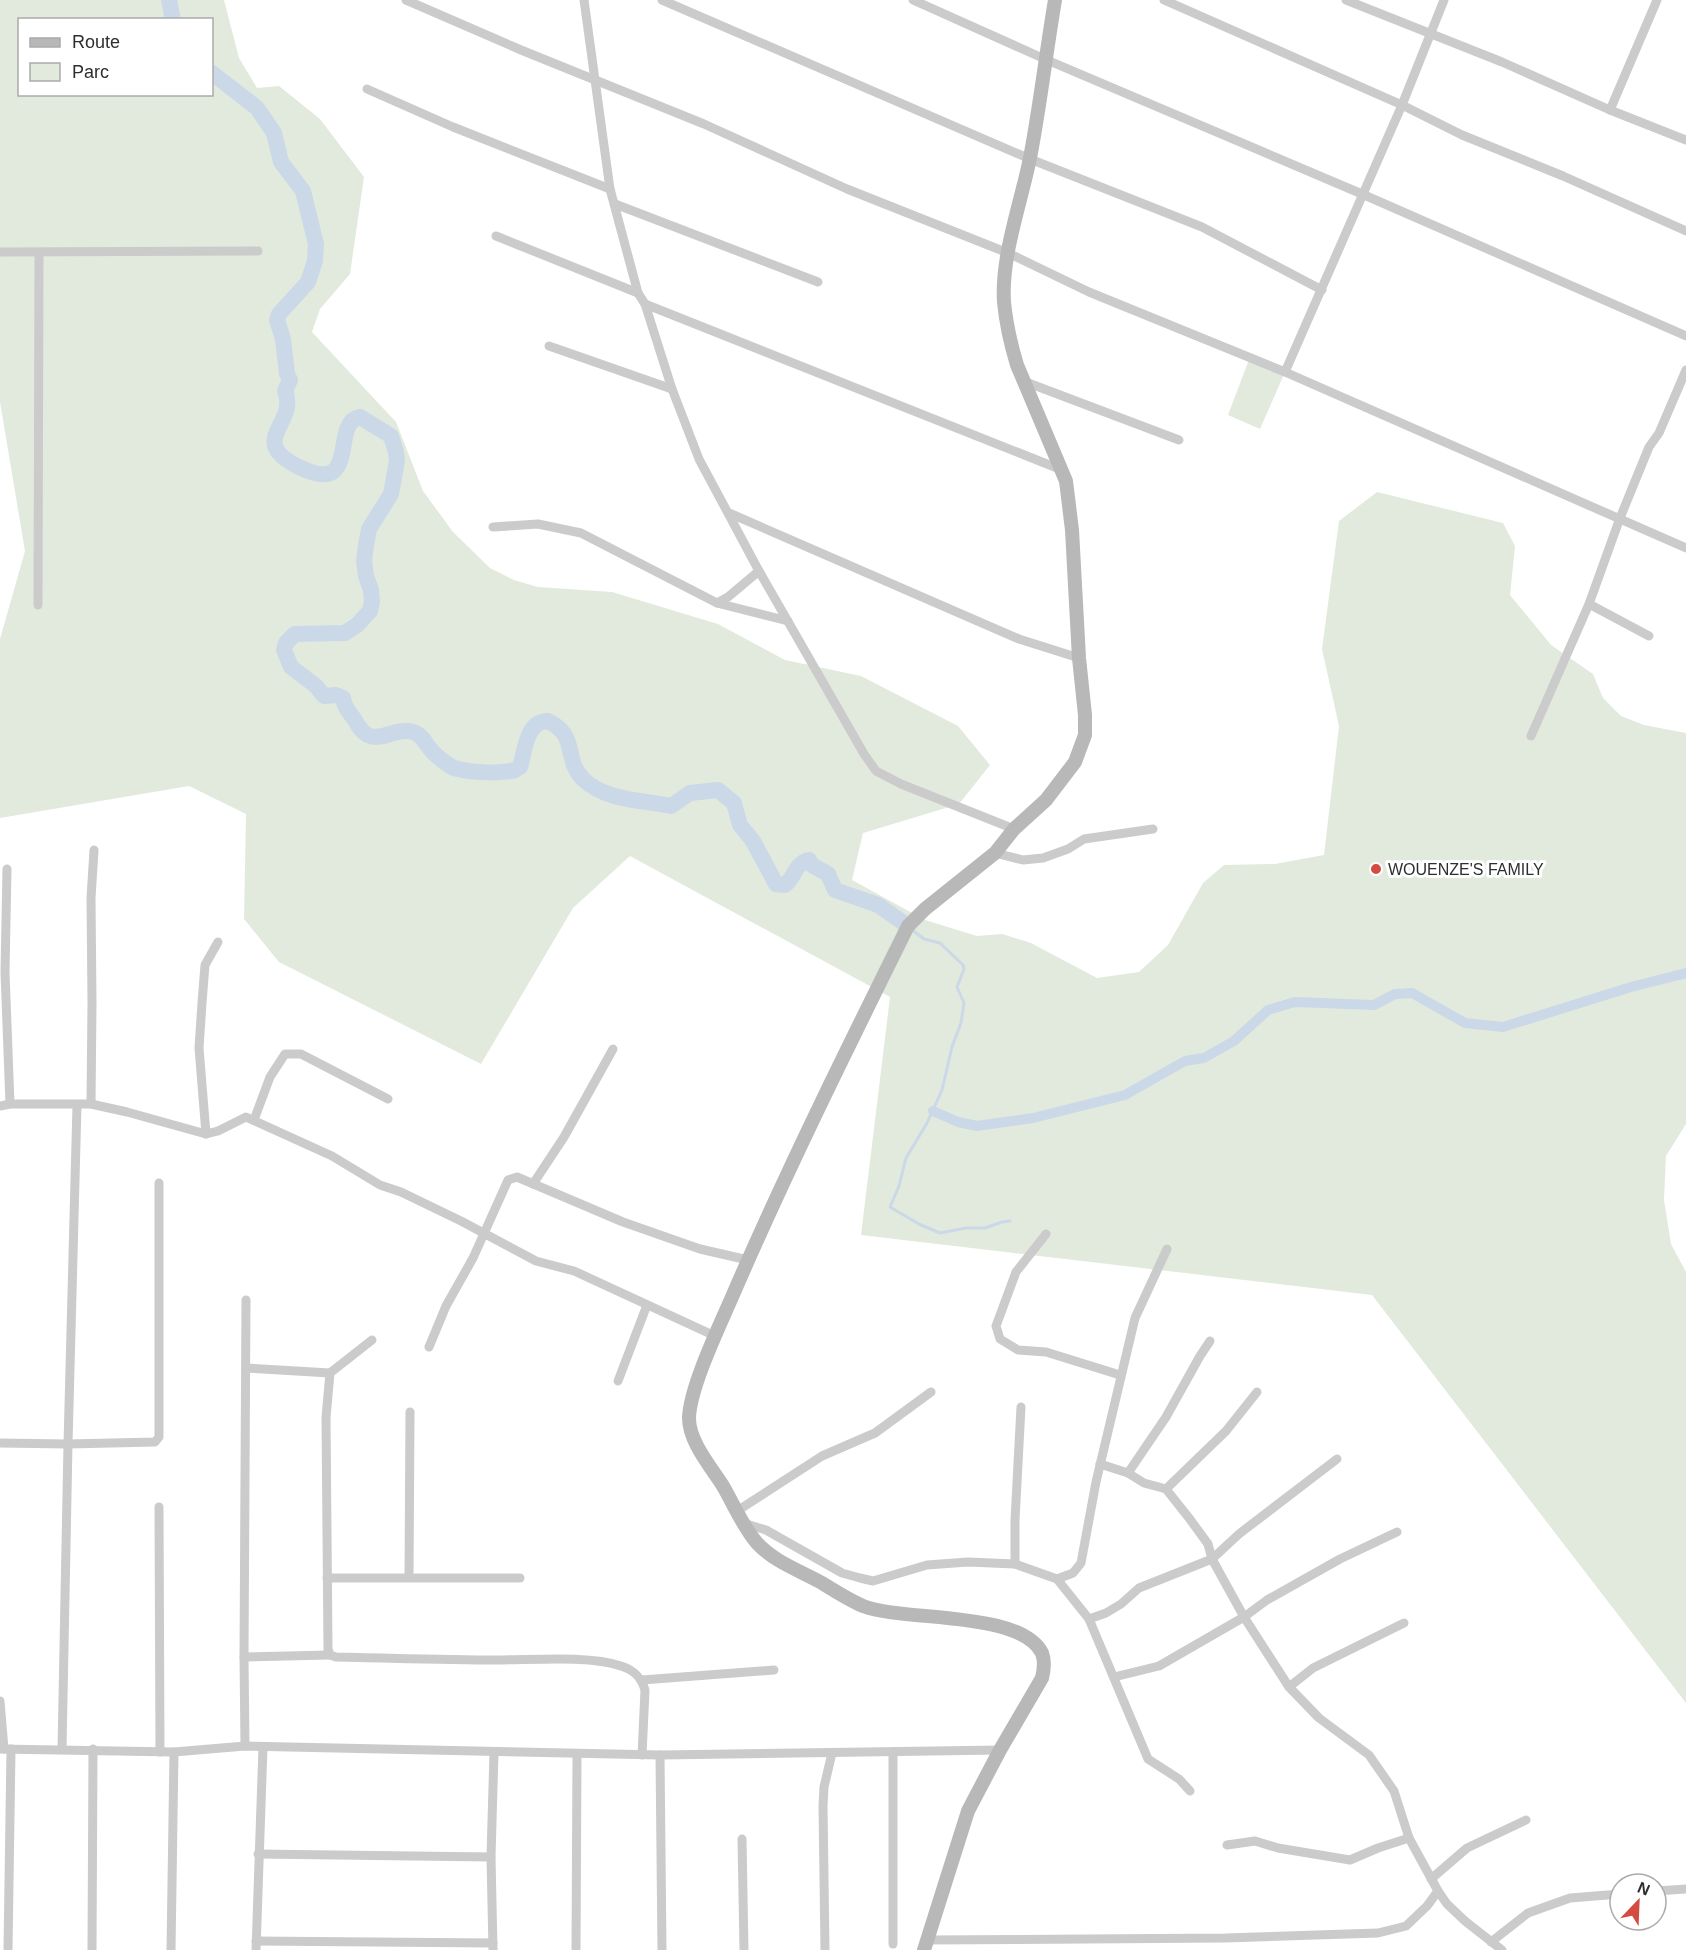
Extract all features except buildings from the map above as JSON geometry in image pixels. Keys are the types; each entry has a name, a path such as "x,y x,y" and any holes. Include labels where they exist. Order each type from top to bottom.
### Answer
{"main road":[{"path":"926,1945 968,1811 1042,1678 1044,1666 1042,1654 1035,1644 1004,1627 955,1618 885,1612 862,1605 779,1561 758,1544 740,1517 696,1443 689,1420 692,1400 715,1336 748,1260 841,1060 908,926 925,909 995,853 1014,829 1046,800 1075,762 1085,735 1072,530 1062,470 1023,381 1012,346 1004,301 1008,253 1030,159 1055,0"}],"street":[{"path":"406,0 704,124 847,189 1008,253 1089,292 1285,372 1686,548"},
{"path":"584,0 610,189 638,293 645,304 672,389 699,459 759,571 876,771 901,784 1014,829"},
{"path":"662,0 1030,159 1202,227 1322,290"},
{"path":"913,0 1686,336"},
{"path":"1164,0 1402,105 1462,135 1563,176 1686,231"},
{"path":"1346,0 1502,62 1610,110 1685,136"},
{"path":"1285,372 1402,105 1444,0"},
{"path":"1610,110 1657,0"},
{"path":"367,89 453,127 610,189"},
{"path":"615,204 818,282"},
{"path":"496,236 638,293"},
{"path":"0,252 258,250"},
{"path":"38,605 39,253"},
{"path":"645,304 1062,470"},
{"path":"549,346 672,389"},
{"path":"1531,736 1589,604 1649,447 1659,433 1686,370"},
{"path":"1023,381 1179,440"},
{"path":"729,513 1019,639 1079,658"},
{"path":"493,527 538,524 581,533 717,603 788,621"},
{"path":"717,603 728,597 759,571"},
{"path":"1589,604 1649,636"},
{"path":"995,853 1023,860 1043,858 1068,849 1084,839 1153,829"},
{"path":"91,1104 91,898 94,850"},
{"path":"7,869 5,972 10,1104"},
{"path":"206,1134 199,1048 201,1014 206,965 218,942"},
{"path":"533,1184 564,1137 613,1049"},
{"path":"254,1120 270,1077 285,1054 301,1054 388,1099"},
{"path":"0,1106 91,1104 206,1134 218,1131 246,1117 332,1156 380,1185 401,1192 461,1221 536,1261 574,1271 715,1336"},
{"path":"62,1749 78,1105"},
{"path":"429,1347 446,1306 473,1258 508,1180 517,1177 601,1214 700,1249 748,1260"},
{"path":"0,1443 155,1442 159,1437 159,1184"},
{"path":"1047,1234 1016,1272 996,1326 1000,1339 1018,1350 1046,1352 1120,1376"},
{"path":"1057,1579 1073,1573 1081,1563 1100,1464 1135,1318 1167,1249"},
{"path":"245,1746 246,1300"},
{"path":"618,1382 647,1305"},
{"path":"246,1368 330,1372 372,1340"},
{"path":"1128,1473 1161,1426 1210,1341"},
{"path":"330,1372 326,1418 328,1648 330,1655"},
{"path":"931,1392 875,1433 822,1456 740,1517 842,1573 873,1581 927,1565 968,1562 1015,1564 1057,1579 1089,1619 1148,1759 1179,1779 1190,1791"},
{"path":"1166,1489 1226,1431 1257,1392"},
{"path":"1015,1564 1021,1407"},
{"path":"409,1577 410,1412"},
{"path":"1089,1619 1121,1604 1139,1588 1212,1559 1239,1534 1337,1459"},
{"path":"1100,1464 1128,1473 1144,1483 1166,1489 1208,1544 1212,1559 1244,1617 1289,1687 1319,1718 1369,1755 1394,1791 1409,1838 1447,1904 1502,1950"},
{"path":"159,1507 160,1752"},
{"path":"1114,1677 1159,1666 1244,1617 1267,1600 1340,1559 1396,1532"},
{"path":"327,1578 520,1578"},
{"path":"1289,1687 1312,1668 1404,1623"},
{"path":"244,1657 330,1655 433,1660 550,1659 605,1662 622,1666 635,1672 642,1680 645,1690 642,1755"},
{"path":"642,1680 774,1670"},
{"path":"0,1701 5,1749 8,1950"},
{"path":"5,1749 174,1752 245,1746 642,1755 1000,1750"},
{"path":"263,1747 256,1945 493,1946 491,1857 494,1752"},
{"path":"92,1950 93,1749"},
{"path":"171,1950 174,1752"},
{"path":"893,1752 893,1944"},
{"path":"825,1950 823,1806 824,1786 832,1753"},
{"path":"576,1950 577,1754"},
{"path":"660,1755 662,1950"},
{"path":"1431,1879 1467,1848 1526,1820"},
{"path":"1227,1845 1255,1841 1278,1848 1350,1860 1409,1838"},
{"path":"742,1839 744,1950"},
{"path":"258,1854 491,1857"},
{"path":"1668,1890 1686,1889"},
{"path":"926,1945 1378,1933 1406,1926 1427,1906 1438,1891"},
{"path":"1491,1942 1528,1912 1570,1898 1608,1895"},
{"path":"1225,1938 1225,1950"}],"green space":[{"path":"0,0 224,0 239,58 257,88 279,86 320,119 364,177 350,274 320,309 312,332 396,422 423,491 453,532 490,568 514,580 538,587 612,592 718,624 785,660 861,676 958,726 990,765 959,804 863,833 852,880 925,920 977,936 1002,934 1031,943 1097,978 1139,972 1168,945 1203,883 1224,865 1275,864 1324,855 1339,726 1322,649 1339,521 1377,492 1503,523 1515,546 1510,595 1551,645 1593,674 1603,698 1621,716 1644,725 1686,733 1686,1124 1666,1156 1664,1200 1671,1244 1686,1272 1686,1703 1372,1295 861,1235 890,997 630,856 573,908 481,1064 279,962 244,919 246,814 189,786 0,818 0,639 25,551 0,402"},
{"path":"1250,357 1285,372 1260,429 1228,415"}],"waterway":[{"path":"169,0 173,18"},
{"path":"213,74 257,108 274,133 281,162 303,191 316,244 315,261 308,282 279,314 277,320 283,339 287,374 290,380 285,391 287,403 285,413 275,440 276,449 301,468 320,474 331,473 338,465 342,455 351,422 360,417 391,436 396,452 397,461 391,494 369,529 366,545 364,561 371,590 370,611 357,625 345,633 295,634 286,643 284,650 291,667 316,686 324,696 336,695 343,698 348,711 362,731 369,736 376,737 405,731 416,733 438,757 456,768 482,772 515,770 520,767 531,731 541,722 548,721 564,734 573,764 583,779 602,792 671,806 690,793 718,790 734,803 740,825 753,841 776,884 785,885 798,867 809,860 812,865 828,874 835,890 878,905 908,926"},
{"path":"911,929 924,939 940,943 963,965 964,969 957,987 964,1003 961,1023 952,1047 942,1090 927,1123 906,1158 899,1186 890,1207 940,1233 966,1228 985,1228 1010,1221"},
{"path":"933,1111 958,1122 977,1126 1033,1118 1125,1095 1185,1061 1204,1058 1234,1041 1268,1010 1295,1002 1374,1005 1395,994 1412,993 1465,1023 1503,1027 1631,987 1686,973"}],"place":[{"name":"WOUENZE'S FAMILY","path":"1376,869"}]}
